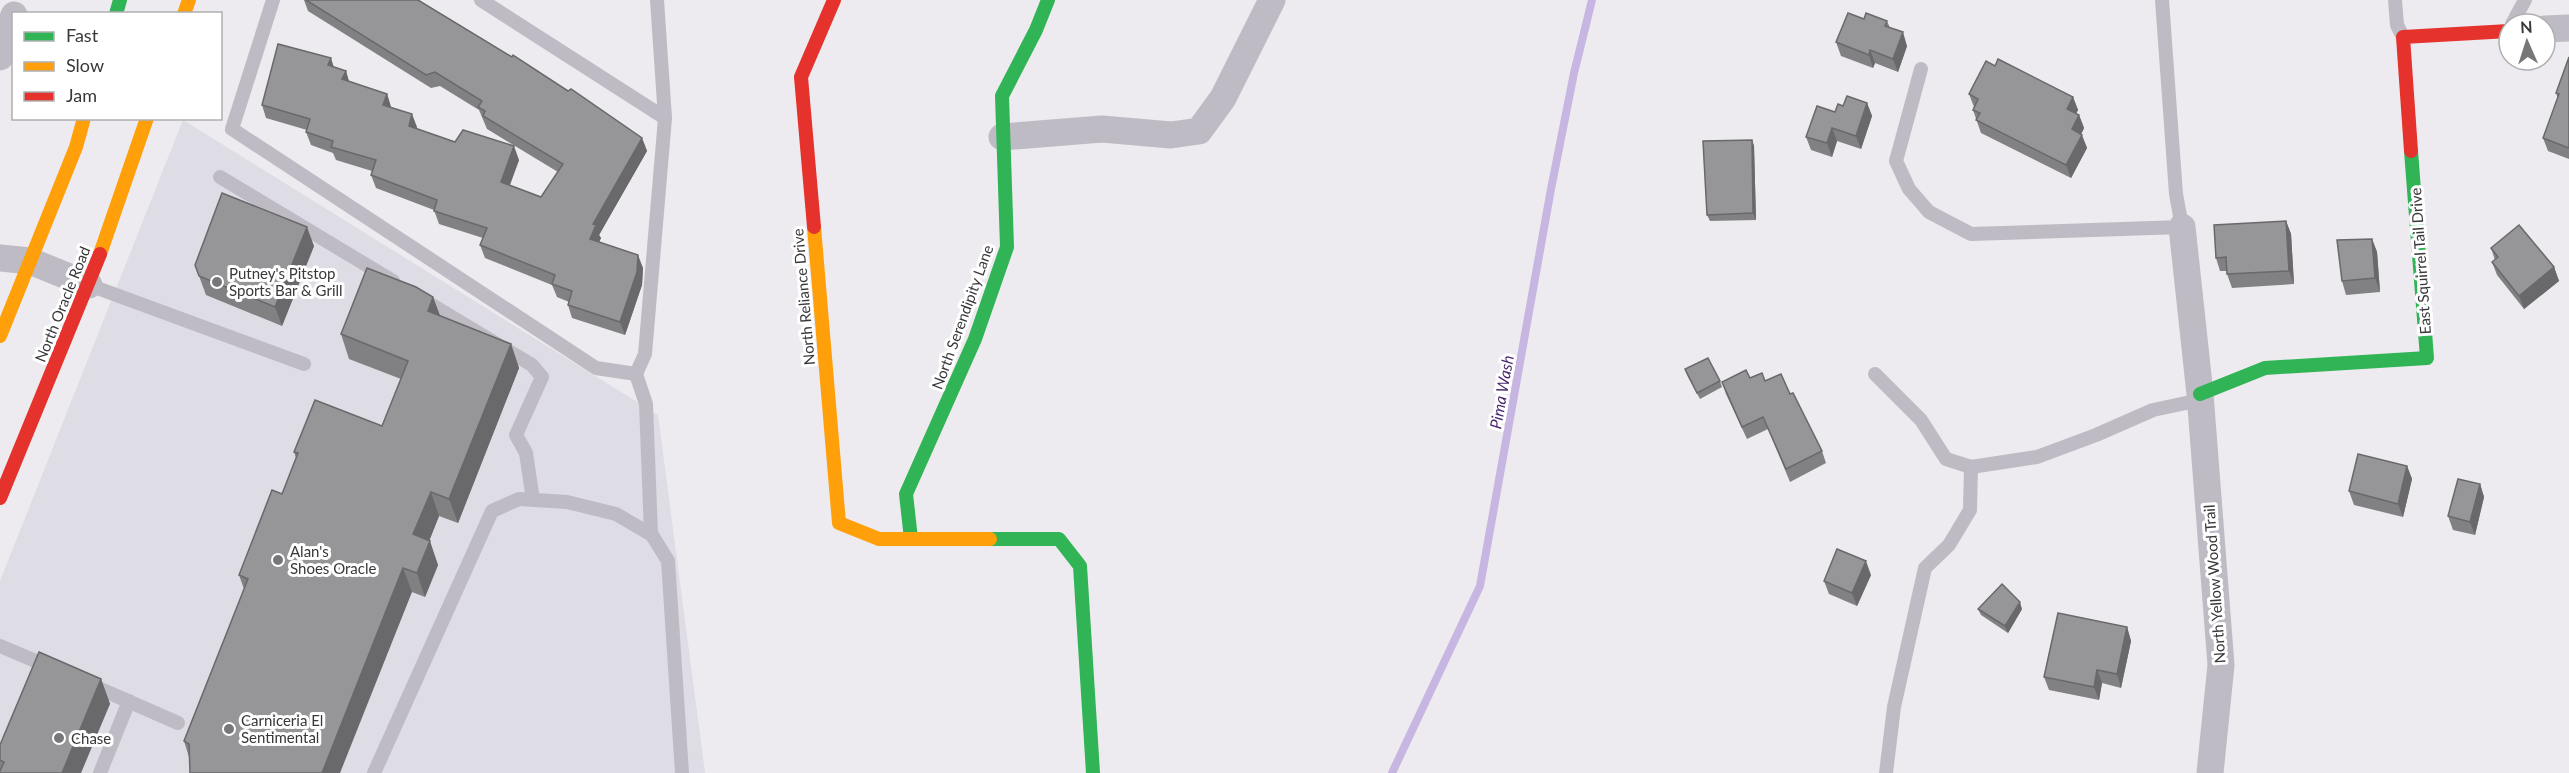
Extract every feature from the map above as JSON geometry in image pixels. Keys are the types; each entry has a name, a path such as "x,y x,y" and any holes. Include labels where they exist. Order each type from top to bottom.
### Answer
{"main road":[{"name":"North Reliance Drive","path":"834,0 801,77 839,523 879,539 911,540"},
{"name":"North Serendipity Lane","path":"911,540 906,494 975,339 1007,247 1002,96 1036,30 1048,0"},
{"path":"2403,37 2497,32"},
{"name":"East Squirrel Tail Drive","path":"2200,397 2265,368 2427,358 2403,37"},
{"path":"0,336 83,120"},
{"name":"North Oracle Road","path":"0,498 89,285 146,120"},
{"path":"911,540 1059,539 1080,566 1093,773"}],"street":[{"path":"1002,137 1102,129 1171,135 1199,131 1223,98 1272,0"},
{"path":"0,57 12,20"},
{"name":"North Yellow Wood Trail","path":"2182,227 2200,397 2220,664 2210,773"},
{"path":"0,258 30,261 89,285"}],"lane":[{"path":"273,0 232,129 596,368 636,374"},
{"path":"481,0 665,118"},
{"path":"651,534 646,404 636,374 645,354 665,118 657,0"},
{"path":"1922,69 1896,161 1909,189 1929,212 1971,234 2182,227 2175,183 2162,0"},
{"path":"2395,0 2397,25 2403,37"},
{"path":"220,177 532,365 542,377 516,435 526,453 533,500"},
{"path":"89,285 304,364"},
{"path":"1875,374 1922,420 1946,459 1971,467 2037,457 2153,410 2200,397"},
{"path":"1886,773 1894,707 1925,568 1948,545 1970,510 1971,467"},
{"path":"374,773 492,511 519,499 567,502 616,514 651,534 668,561 682,773"},
{"path":"0,646 178,723"},
{"path":"100,773 129,701"}],"shaded area":[{"path":"183,120 658,415 705,773 0,773 0,581"}],"building":[{"path":"306,0 418,0 512,57 513,55 568,91 571,89 642,138 593,224 596,225 590,239 638,255 637,272 620,322 568,305 572,291 552,284 555,275 480,245 487,228 434,211 437,200 371,175 376,160 331,147 333,141 306,132 310,119 262,105 278,44 331,58 328,65 346,71 342,79 387,94 383,105 412,114 409,126 455,142 463,130 514,146 501,182 541,197 563,164 483,116 485,111 478,107 482,101 435,72 426,75"},
{"path":"1848,13 1864,19 1866,13 1887,21 1885,26 1903,32 1893,59 1870,50 1869,55 1836,42"},
{"path":"2569,57 2569,148 2543,138"},
{"path":"1998,59 2073,97 2067,109 2079,115 2072,129 2082,135 2066,165 1976,120 1980,113 1973,110 1978,99 1969,94 1986,61 1995,66"},
{"path":"1847,96 1867,103 1856,136 1832,128 1827,143 1806,137 1817,106 1835,112 1838,104 1843,106"},
{"path":"1752,140 1753,213 1707,215 1703,141"},
{"path":"222,193 307,227 275,307 199,276 195,265"},
{"path":"2286,221 2289,271 2227,274 2226,257 2216,258 2214,225"},
{"path":"2519,225 2554,267 2519,296 2492,262 2498,257 2491,248"},
{"path":"2372,239 2375,278 2342,281 2337,240"},
{"path":"367,268 416,287 433,297 428,311 511,344 449,499 431,492 413,534 430,541 417,573 403,568 322,773 190,773 189,744 184,741 248,579 239,575 272,490 282,494 298,453 294,452 315,400 382,426 408,361 341,334"},
{"path":"1708,358 1720,381 1697,393 1685,369"},
{"path":"1746,370 1750,378 1762,373 1765,381 1781,374 1822,451 1786,469 1763,417 1742,427 1722,382"},
{"path":"2358,454 2407,466 2398,504 2349,491"},
{"path":"2458,479 2480,484 2470,522 2448,516"},
{"path":"1837,549 1866,561 1852,593 1824,581"},
{"path":"2002,584 2020,602 2005,626 1978,609"},
{"path":"2058,613 2127,627 2117,674 2097,670 2094,687 2044,677"},
{"name":"Chase","path":"39,652 101,679 62,773 0,773 4,762 0,760 0,745"}],"waterway":[{"name":"Pima Wash","path":"1392,773 1480,586 1551,189 1574,73 1592,0"}],"traffic: fast":[{"path":"117,12 120,0"},
{"path":"911,539 906,494 975,339 1007,247 1002,96 1036,30 1048,0"},
{"path":"2200,394 2265,368 2427,358 2411,151"},
{"path":"990,539 1059,539 1080,566 1093,773"}],"traffic: slow":[{"path":"185,12 189,0"},
{"path":"0,336 76,147 83,120"},
{"path":"100,254 146,120"},
{"path":"814,227 839,523 879,539 990,539"}],"traffic: jam":[{"path":"814,227 801,77 834,0"},
{"path":"2411,151 2403,37 2497,32"},
{"path":"0,498 100,254"}],"place":[{"name":"Putney's Pitstop Sports Bar & Grill","path":"217,282"},
{"name":"Alan's Shoes Oracle","path":"278,560"},
{"name":"Carniceria El Sentimental","path":"229,729"},
{"name":"Chase","path":"59,738"}]}
